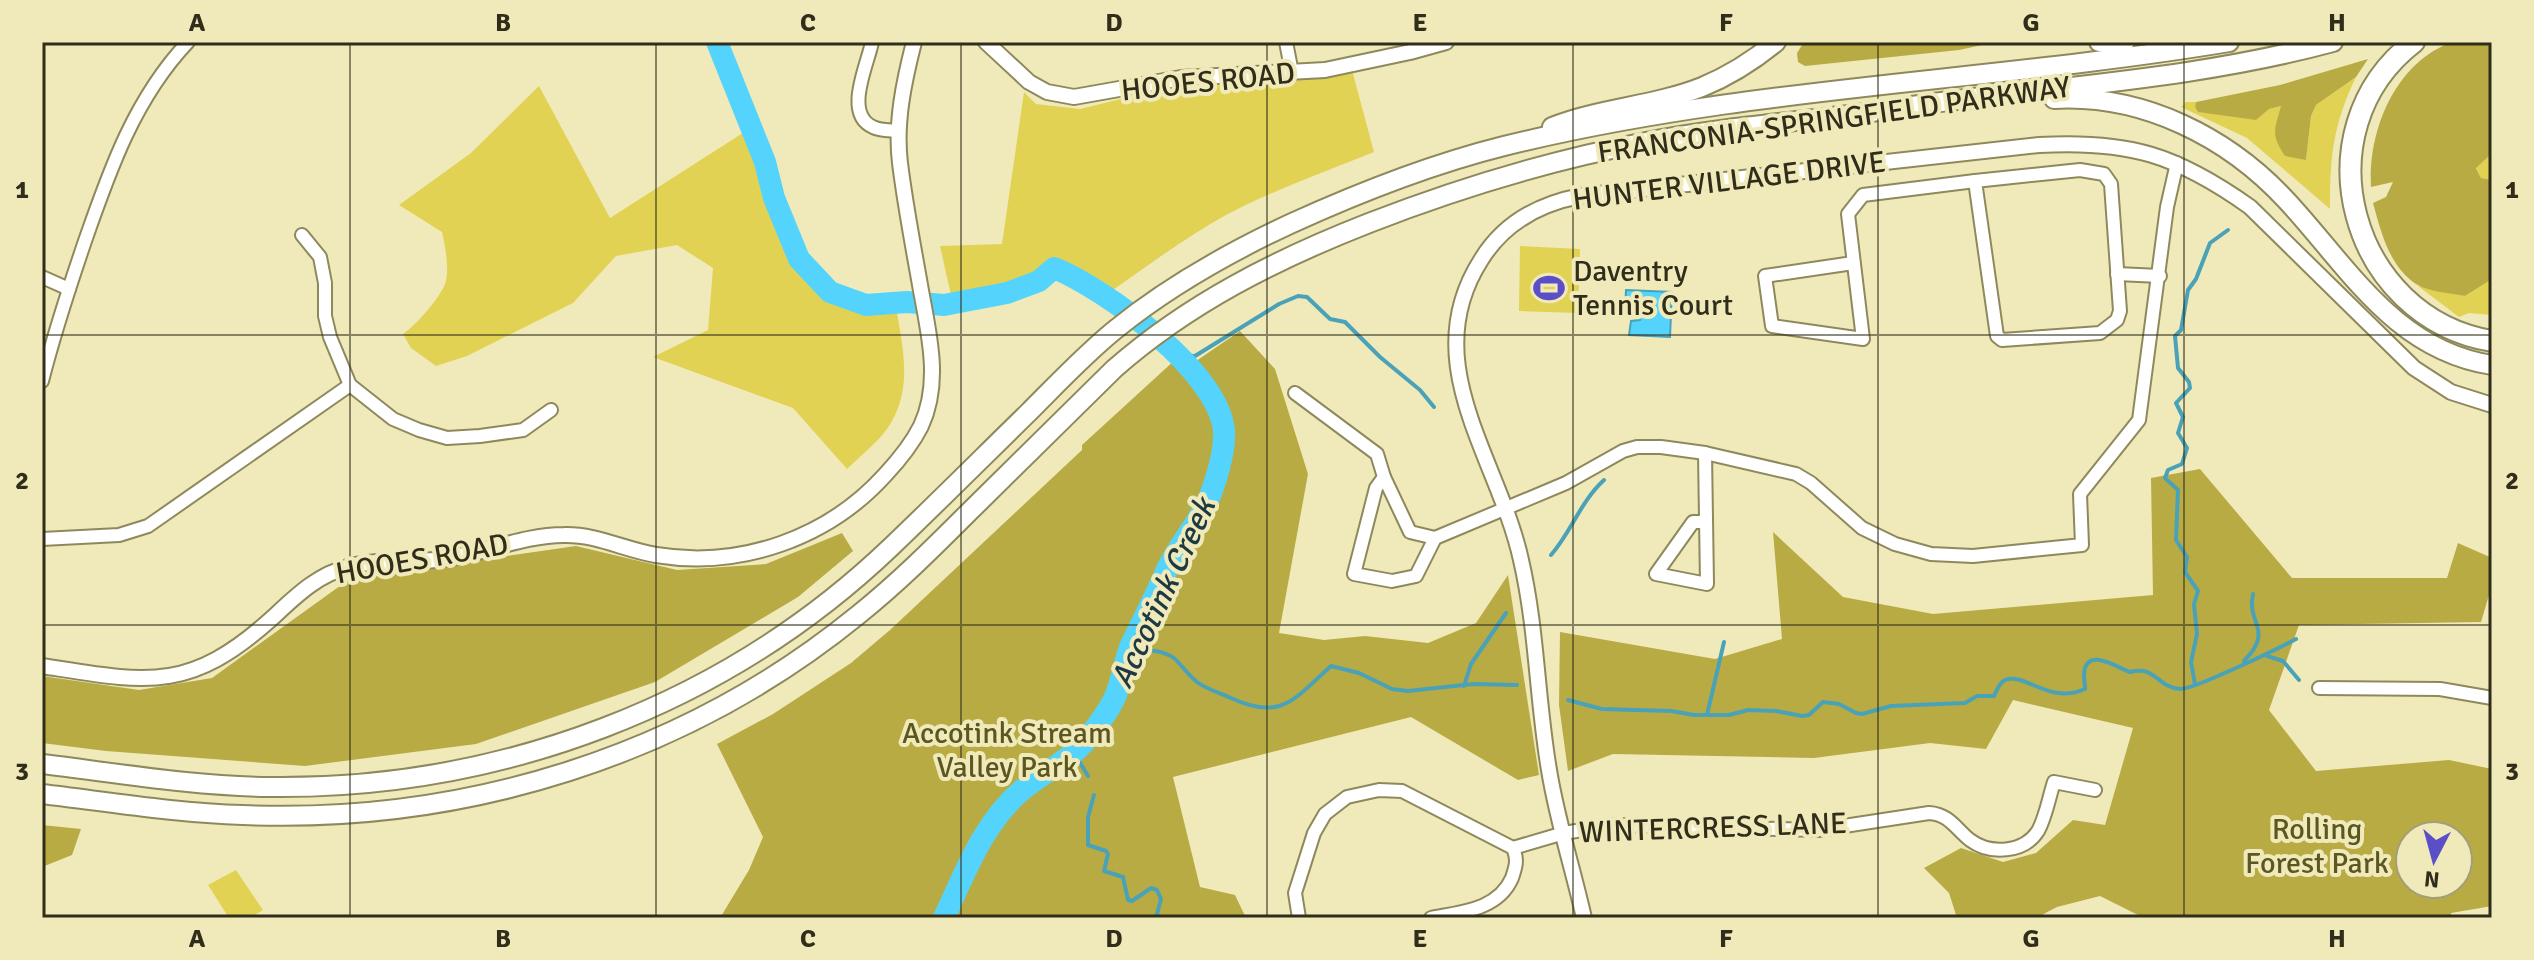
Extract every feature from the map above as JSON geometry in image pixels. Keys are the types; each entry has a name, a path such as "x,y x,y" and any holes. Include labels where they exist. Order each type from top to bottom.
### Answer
{"highway":[{"path":"2414,42 2398,55 2378,79 2357,124 2351,168 2355,215 2373,258 2403,296 2441,325 2468,336 2492,341"}],"main road":[{"path":"1501,146 1577,117 1701,87 1738,69 1776,42"},
{"path":"2099,42 2125,42"},
{"name":"FRANCONIA-SPRINGFIELD PARKWAY","path":"42,764 226,785 334,786 442,774 506,760 589,735 707,681 816,611 890,548 1078,363 1120,326 1189,277 1257,240 1336,204 1414,174 1501,146 1701,106 2229,42"},
{"name":"FRANCONIA-SPRINGFIELD PARKWAY","path":"42,794 232,815 353,814 418,807 547,779 661,737 730,702 786,668 848,623 923,558 1099,384 1146,343 1205,302 1279,262 1358,227 1520,172 1675,137 2184,73 2333,42"},
{"path":"1856,114 1945,110 2061,98 2103,101 2163,117 2209,137 2255,170 2402,327 2452,355 2492,365"}],"street":[{"path":"42,381 57,323 116,157 155,80 188,42"},
{"path":"872,42 860,86 861,114 869,126 899,131"},
{"name":"HOOES ROAD","path":"42,666 130,678 191,672 231,652 315,581 361,564 445,559 560,535 587,537 639,552 679,558 734,555 787,543 819,529 847,511 877,484 908,448 922,424 930,399 933,372 930,338 900,163 899,131 905,79 914,42"},
{"name":"HOOES ROAD","path":"986,42 1029,82 1047,92 1066,97 1088,97 1181,78 1292,73 1362,63 1446,42"},
{"path":"1286,42 1292,73"},
{"name":"HUNTER VILLAGE DRIVE","path":"1584,918 1549,773 1521,558 1459,381 1456,329 1465,291 1483,256 1503,233 1535,211 1580,196 2039,145 2076,143 2142,150 2177,163 2226,189 2250,207 2427,378 2462,397 2492,405"},
{"path":"1295,393 1377,454 1384,477 1410,532 1435,538 1566,483 1623,451 1661,447 1705,453 1796,474 1811,483 1862,528 1895,544 1922,552 1973,556 2082,545 2080,494 2139,420 2167,207 2177,163"},
{"path":"1853,263 1765,276 1772,326 1863,339 1848,214 1863,195 1975,181 2080,170 2104,174 2111,184 2120,311 2117,320 2108,329 2086,335 2002,340 1997,336 1975,181"},
{"path":"302,235 320,257 330,337 350,385 393,419 447,438 523,430 551,410"},
{"path":"2117,274 2160,276"},
{"path":"42,277 69,289"},
{"path":"42,539 119,535 148,526 350,385"},
{"path":"1705,453 1707,584 1656,574 1693,522 1706,522"},
{"path":"1384,477 1376,488 1354,574 1392,581 1416,576 1435,538"},
{"path":"2319,688 2440,689 2492,698"},
{"name":"WINTERCRESS LANE","path":"1564,833 1612,825 1818,830 1929,813 1947,818 1983,848 2009,850 2025,843 2038,831 2054,782 2095,790"},
{"path":"1299,918 1295,893 1314,833 1325,814 1347,797 1379,790 1402,791 1513,848 1517,857 1510,882 1500,896 1481,908 1431,918"},
{"path":"1513,848 1564,833"}],"shaded area":[{"path":"1352,70 1374,152 1226,215 1103,297 1074,269 1023,298 986,304 953,304 940,246 1002,244 1024,92 1036,104 1080,109 1186,83 1305,80"},
{"path":"2356,77 2342,110 2334,141 2330,209 2247,138 2181,107 2186,102 2196,102 2199,112 2258,117 2269,109 2281,106 2306,160 2311,116 2316,105"},
{"path":"539,86 610,218 746,131 776,222 797,268 826,298 895,301 904,366 901,398 887,429 847,469 793,408 653,357 708,330 713,268 677,245 616,256 573,303 467,356 436,366 411,348 403,334 427,311 442,290 447,272 446,258 442,232 399,205 471,153"},
{"path":"2492,153 2492,180 2481,178 2476,167"},
{"name":"Daventry Tennis Court","path":"1520,246 1580,249 1578,313 1519,311"},
{"path":"2492,279 2492,315 2469,313 2459,317 2418,286 2465,296"},
{"path":"236,870 263,910 249,918 229,918 208,885"}],"green space":[{"path":"1804,42 1996,42 1959,50 1805,66 1798,62 1797,53"},
{"path":"2452,42 2492,42 2492,153 2476,168 2481,178 2492,180 2492,279 2465,296 2421,287 2399,268 2387,248 2373,203 2386,197 2393,182 2371,187 2374,143 2389,101 2415,66 2432,52"},
{"path":"2368,59 2356,77 2316,105 2311,116 2306,160 2285,156 2277,142 2276,126 2281,106 2269,109 2256,120 2198,112 2195,107 2196,102 2280,85"},
{"name":"Accotink Stream Valley Park","path":"1240,331 1275,369 1308,474 1279,633 1324,640 1365,636 1428,643 1476,623 1508,575 1539,775 1518,780 1411,717 1173,777 1200,887 1235,895 1246,918 720,918 749,870 763,837 717,744 773,714 851,663 890,630 1176,359 1186,368"},
{"name":"Rolling Forest Park","path":"2200,469 2292,578 2447,578 2458,543 2492,558 2492,585 2481,622 2299,625 2269,710 2316,771 2449,760 2492,769 2492,906 2451,913 2451,918 2144,918 2100,896 2057,907 2036,918 1957,918 1949,893 1924,868 1961,848 2003,862 2036,853 2073,820 2105,825 2133,728 2013,700 1986,749 1930,743 1814,758 1613,754 1568,771 1559,705 1560,632 1715,659 1782,639 1773,532 1843,597 1933,614 2153,595 2151,478"},
{"path":"842,533 853,551 798,597 655,682 476,744 305,766 42,743 42,676 139,690 212,678 351,578 576,546 677,570 766,564"},
{"path":"42,825 81,829 72,855 42,867"}],"water":[{"path":"1626,290 1672,292 1670,337 1629,335 1631,321 1640,320 1642,313 1638,309 1625,308"}],"waterway":[{"name":"Accotink Creek","path":"717,42 765,162 774,198 799,259 830,292 866,305 907,302 944,305 1007,293 1039,281 1054,268 1102,294 1157,335 1203,384 1217,408 1224,431 1222,455 1210,496 1170,564 1131,645 1110,708 1081,746 1022,790 996,818 976,850 944,918"},
{"path":"2195,684 2191,662 2197,634 2194,604 2198,591 2185,572 2187,557 2176,540 2178,490 2165,478 2168,470 2182,464 2187,448 2178,433 2183,417 2176,403 2190,388 2178,368 2175,336 2181,330 2188,290 2196,279 2210,243 2228,230"},
{"path":"1179,355 1195,356 1279,304 1298,296 1307,297 1330,319 1345,322 1380,357 1420,390 1434,407"},
{"path":"1551,555 1604,480"},
{"path":"2244,661 2253,650 2259,634 2253,613 2253,594"},
{"path":"1464,686 1471,664 1506,613"},
{"path":"1138,633 1148,650 1173,657 1201,684 1248,705 1263,708 1276,707 1297,697 1331,666 1359,673 1392,689 1408,691 1473,684 1517,685"},
{"path":"1568,700 1602,709 1671,711 1694,715 1729,715 1748,710 1802,716 1809,715 1823,702 1839,704 1862,714 1891,706 1965,703 1977,696 1994,696 2001,683 2013,679 2049,691 2072,693 2085,689 2086,666 2096,660 2130,672 2145,671 2166,685 2180,689 2218,676 2296,639"},
{"path":"1707,715 1724,642"},
{"path":"2267,656 2283,661 2299,680"},
{"path":"1077,749 1079,761 1088,776"},
{"path":"1094,795 1088,817 1088,845 1106,851 1104,871 1123,877 1128,900 1132,901 1151,888 1157,890 1161,899 1156,918"}],"place":[{"name":"Daventry Tennis Court","path":"1549,288"}]}
